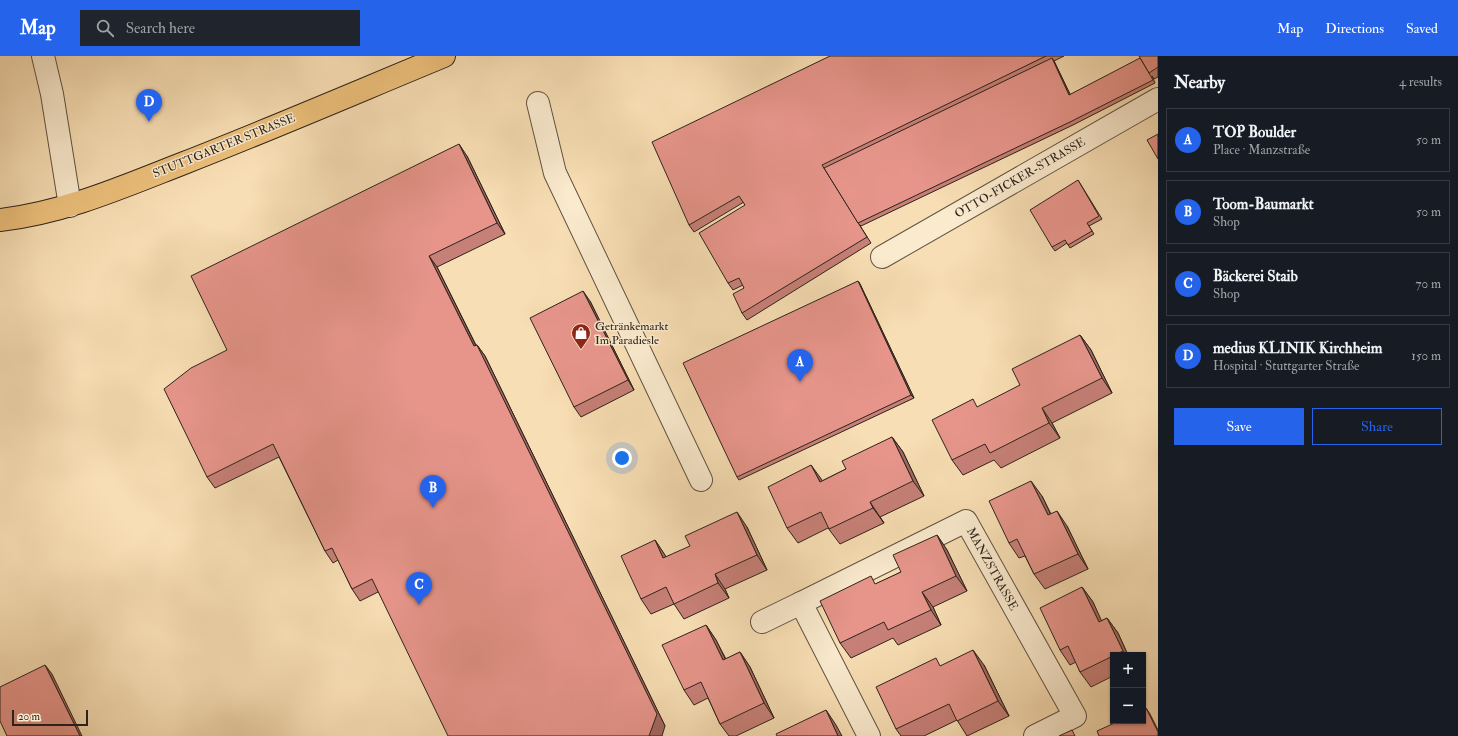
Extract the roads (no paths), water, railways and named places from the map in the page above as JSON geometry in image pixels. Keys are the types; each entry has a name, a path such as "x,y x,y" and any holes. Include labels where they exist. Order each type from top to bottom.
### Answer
{"main road":[{"name":"STUTTGARTER STRASSE","path":"0,220 70,206 238,142 444,56"}],"street":[{"path":"43,56 52,94 70,206"},
{"name":"OTTO-FICKER-STRASSE","path":"882,257 1158,98"},
{"path":"538,103 555,173 701,480"},
{"name":"MANZSTRASSE","path":"762,622 966,521 1075,716 1035,736"},
{"path":"801,603 869,736"}],"place":[{"name":"medius KLINIK Kirchheim","path":"149,122"},
{"name":"Getränkemarkt Im Paradiesle","path":"581,350"},
{"name":"TOP Boulder","path":"800,382"},
{"name":"Toom-Baumarkt","path":"433,508"},
{"name":"Bäckerei Staib","path":"419,605"}]}
